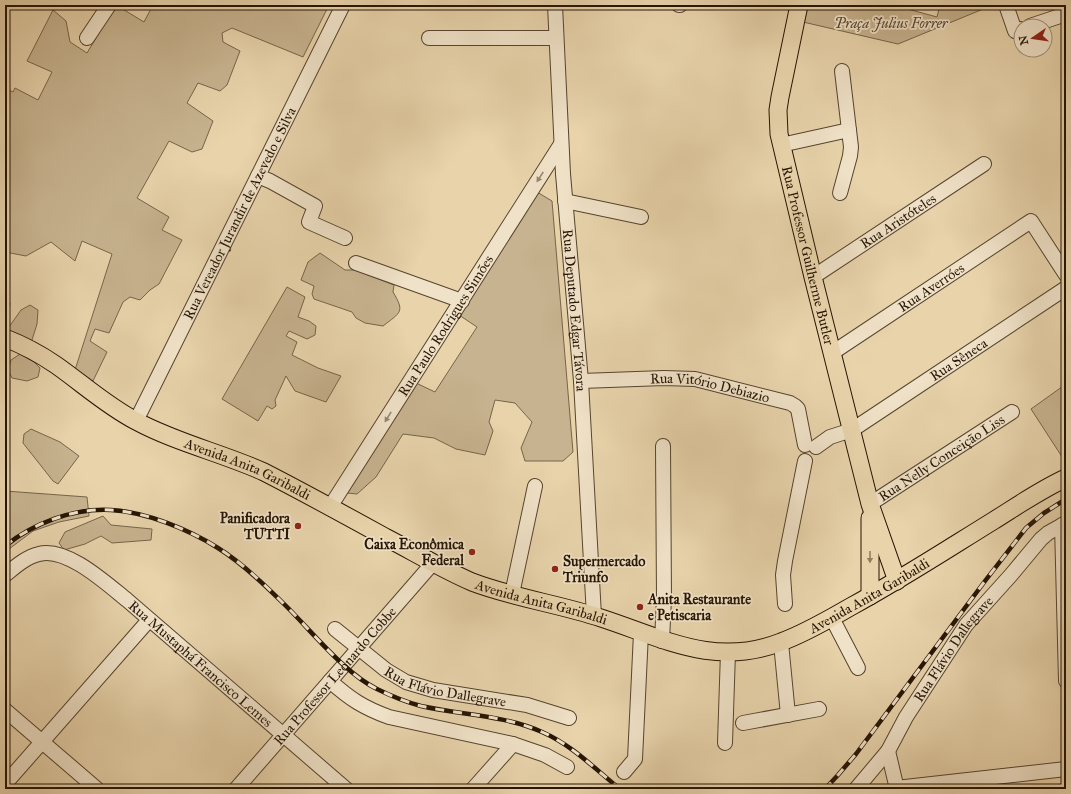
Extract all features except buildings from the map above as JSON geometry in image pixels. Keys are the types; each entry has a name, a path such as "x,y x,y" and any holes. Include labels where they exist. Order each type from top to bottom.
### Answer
{"main road":[{"name":"Rua Professor Guilherme Butler","path":"799,5 780,97 778,122 781,145 870,504 897,581"},
{"name":"Avenida Anita Garibaldi","path":"5,338 55,364 113,408 136,421 173,438 250,465 433,563 472,581 512,594 558,605 594,616 662,641 697,650 728,652 759,649 780,643 832,618 897,581 1034,495 1066,478"},
{"name":"Rua Professor Guilherme Butler","path":"870,504 870,596"}],"street":[{"path":"87,38 110,5"},
{"name":"Rua Vereador Jurandir de Azevedo e Silva","path":"136,421 343,5"},
{"name":"Rua Deputado Edgar Távora","path":"555,5 561,144 581,381 594,616"},
{"path":"1006,5 1013,20"},
{"path":"1053,18 1066,14"},
{"path":"429,38 556,38"},
{"path":"840,193 850,156 849,130 842,71"},
{"path":"781,145 849,130"},
{"name":"Rua Paulo Rodrigues Simões","path":"330,507 561,144"},
{"name":"Rua Aristóteles","path":"813,276 984,164"},
{"path":"258,176 315,206 309,222 345,238"},
{"path":"565,201 641,217"},
{"name":"Rua Averróes","path":"832,353 1031,221 1066,275"},
{"path":"356,263 462,301"},
{"name":"Rua Sêneca","path":"811,446 830,437 852,430 1066,288"},
{"name":"Rua Vitório Debiazio","path":"581,381 664,378 687,379 709,382 790,403 795,406 798,410 811,446 802,457 805,461 783,575 785,604"},
{"name":"Rua Nelly Conceição Liss","path":"870,504 1012,412"},
{"path":"662,641 664,598 663,446"},
{"path":"512,594 535,486"},
{"path":"1064,524 1066,681"},
{"name":"Rua Flávio Dallegrave","path":"856,789 888,751 906,717 966,625 1011,575 1041,538 1064,524"},
{"name":"Rua Mustaphá Francisco Lemes","path":"5,575 28,559 46,552 63,556 94,574 346,789"},
{"name":"Rua Professor Leonardo Cobbe","path":"236,789 433,563"},
{"path":"832,618 858,668"},
{"path":"5,784 149,620"},
{"name":"Rua Flávio Dallegrave","path":"335,629 386,670 406,682 433,690 527,705 569,718"},
{"path":"624,772 635,759 641,633"},
{"path":"780,643 788,714"},
{"path":"725,743 728,652"},
{"path":"330,681 357,703 389,718 513,744 545,756 567,767"},
{"path":"743,723 818,709"},
{"path":"5,710 97,789"},
{"path":"473,789 513,744"},
{"path":"888,751 897,788 924,787 1066,769"}],"green space":[{"path":"116,5 144,22 153,5 329,5 303,57 232,28 222,33 223,42 240,51 227,85 220,91 198,83 187,103 213,121 202,149 192,152 169,141 137,198 169,217 162,230 182,240 159,284 150,290 140,300 130,297 123,302 109,333 95,329 90,341 107,352 93,381 75,370 112,254 82,241 75,261 51,242 26,256 5,252 5,88 13,92 15,88 38,100 52,72 27,61 53,10 66,21 70,42 87,53"},
{"name":"Praça Julius Forrer","path":"805,5 893,5 937,17 940,5 993,5 898,44 803,22"},
{"path":"537,192 552,201 573,452 563,461 525,461 521,448 532,422 515,403 495,400 489,422 493,431 485,455 456,449 434,438 403,434 376,477 357,494 347,493 416,383 435,392 477,327 459,315"},
{"path":"320,253 345,270 355,270 394,285 393,292 400,308 394,318 383,326 365,323 356,318 352,312 314,299 312,294 314,286 301,280 308,262"},
{"path":"287,287 305,297 298,317 309,321 316,326 315,335 307,339 289,331 286,336 297,342 292,355 318,368 341,376 326,402 295,391 286,376 275,400 276,406 272,409 267,406 258,421 222,399"},
{"path":"5,297 10,303 9,312 5,321"},
{"path":"30,305 38,310 37,324 31,343 5,331 5,321 9,327 21,310"},
{"path":"20,354 34,362 40,368 38,377 27,381 12,378 8,370 11,360"},
{"path":"1066,384 1066,463 1031,409"},
{"path":"31,429 60,442 79,456 58,484 53,481 23,443 24,434"},
{"path":"5,491 87,497 89,516 59,522 33,531 5,552"},
{"path":"103,516 111,525 152,529 151,540 112,543 101,536 85,544 64,550 59,543 65,532"}],"railway":[{"path":"825,789 856,754 1026,528 1044,513 1066,499"},
{"path":"5,546 28,530 41,524 68,514 97,510 124,511 138,514 180,528 206,541 244,567 260,581 340,662 365,682 404,701 421,706 498,719 528,726 553,737 573,750 620,789"}],"place":[{"name":"Panificadora TUTTI","path":"298,526"},
{"name":"Caixa Econômica Federal","path":"472,552"},
{"name":"Supermercado Triunfo","path":"555,569"},
{"name":"Anita Restaurante e Petiscaria","path":"640,607"}]}
